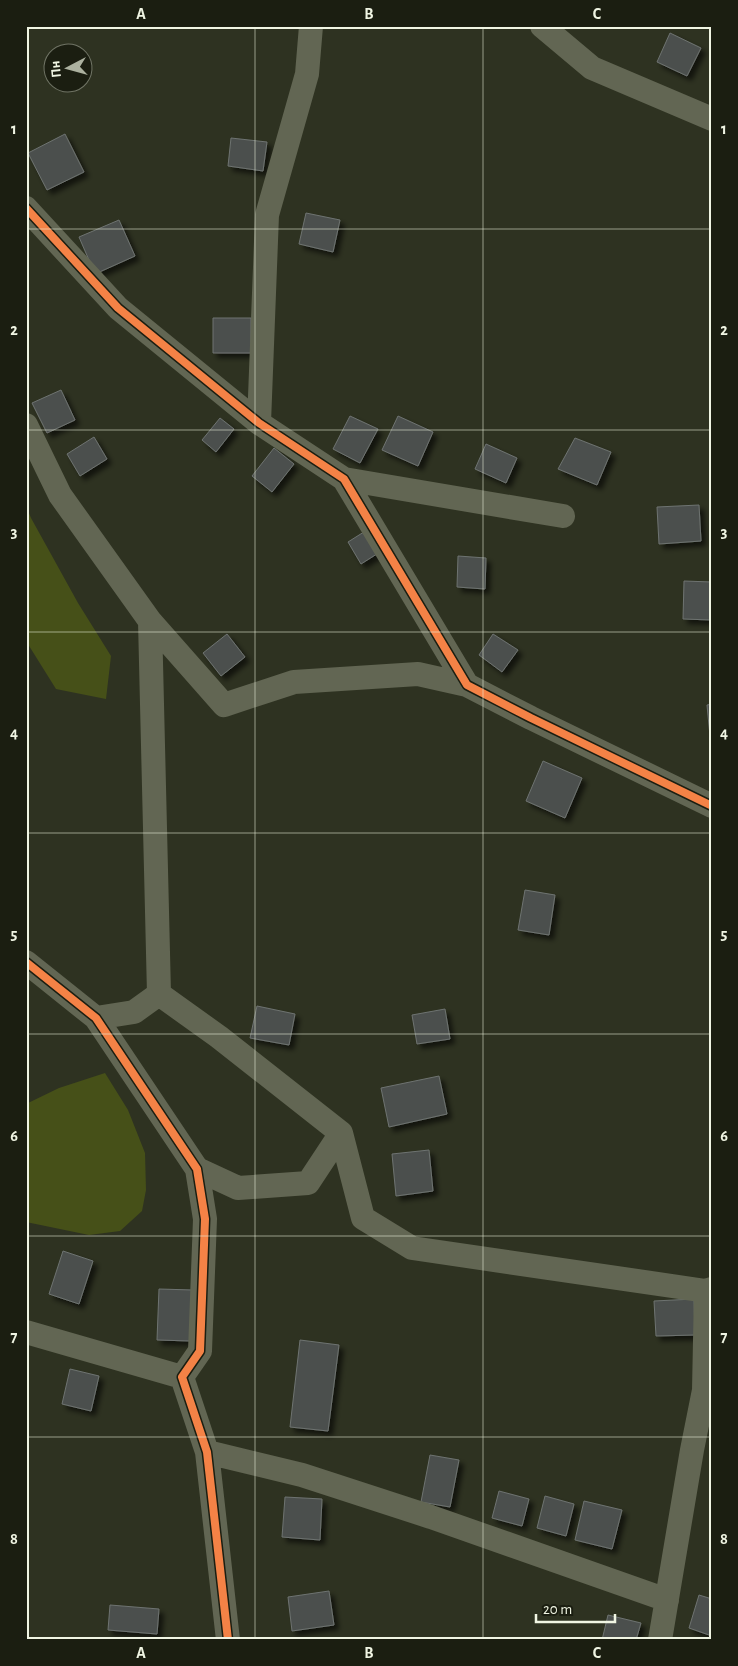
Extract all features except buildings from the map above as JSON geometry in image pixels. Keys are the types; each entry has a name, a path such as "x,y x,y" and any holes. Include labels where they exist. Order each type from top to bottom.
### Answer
{"street":[{"path":"259,423 267,215 307,74 311,26"},
{"path":"542,26 592,68 712,119"},
{"path":"26,208 118,308 259,423 344,479 563,516"},
{"path":"26,425 60,495 150,622 224,705 294,682 418,674 467,685 712,806"},
{"path":"344,479 467,685"},
{"path":"150,622 159,994"},
{"path":"26,962 96,1018 197,1169 205,1219 200,1351 182,1377"},
{"path":"96,1018 134,1012 159,994"},
{"path":"159,994 219,1037 341,1133 363,1218 412,1248 709,1290 704,1390 660,1640"},
{"path":"197,1169 238,1188 308,1183 341,1133"},
{"path":"26,1332 182,1377"},
{"path":"182,1377 207,1452 228,1640"},
{"path":"207,1452 302,1476 422,1514 667,1600"}],"green space":[{"path":"26,506 78,603 111,656 106,699 56,689 26,641"},
{"path":"105,1073 128,1110 145,1153 146,1190 142,1211 120,1231 89,1235 26,1222 26,1104 59,1088"}],"cycle path":[{"path":"26,208 118,308 259,423 344,479 467,685 712,806"},
{"path":"26,962 96,1018 197,1169 205,1219 200,1351 182,1377 207,1452 228,1640"}]}
